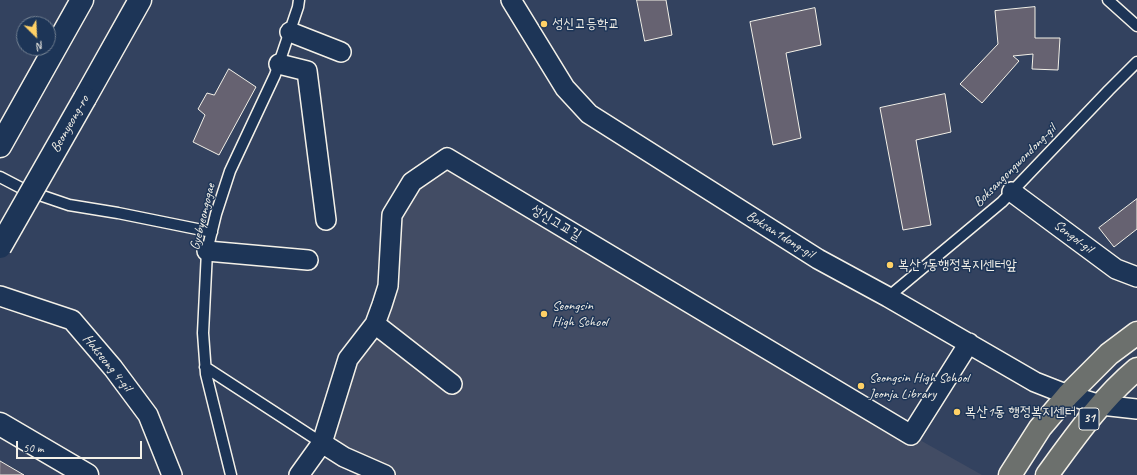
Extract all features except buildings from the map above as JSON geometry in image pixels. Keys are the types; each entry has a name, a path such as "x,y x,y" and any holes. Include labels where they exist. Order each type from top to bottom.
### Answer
{"main road":[{"path":"0,146 82,0"},
{"name":"Beonyeong-ro","path":"0,247 140,0"},
{"name":"31","path":"1010,475 1040,428 1068,395 1109,354 1137,333"},
{"name":"31","path":"1048,475 1101,405 1137,368"},
{"path":"0,424 87,475"}],"street":[{"name":"Boksan1dong-gil","path":"511,0 565,88 589,114 818,259 888,297 1035,382 1068,395 1101,405 1137,409"},
{"path":"290,32 341,52"},
{"path":"279,64 307,71 326,220"},
{"name":"성신고교길","path":"298,475 322,443 348,359 374,324 388,286 392,215 412,182 447,158 911,435 969,344"},
{"name":"Songol-gil","path":"1012,192 1116,269 1137,277"},
{"path":"207,251 308,260"},
{"name":"Hakseong 4-gil","path":"0,296 72,320 113,368 148,416 172,475"},
{"path":"374,324 452,384"},
{"path":"322,443 344,457 385,475"}],"lane":[{"name":"Gyebyeongogae","path":"231,475 216,419 205,367 203,333 207,251 216,214 230,171 279,64 299,0"},
{"path":"1108,0 1137,26"},
{"name":"Boksangongwondong-gil","path":"888,297 1002,202 1103,95 1137,62"},
{"path":"0,177 25,190 69,206 118,213 212,232"},
{"path":"205,367 322,443"}],"shaded area":[{"name":"Seongsin High School","path":"447,158 911,435 982,475 385,475 326,443 348,359 375,324 392,215"}],"place":[{"name":"성신고등학교","path":"544,24"},
{"name":"복산1동행정복지센터앞","path":"890,265"},
{"name":"Seongsin High School","path":"544,314"},
{"name":"Seongsin High School Jeonja Library","path":"861,386"},
{"name":"복산1동 행정복지센터","path":"957,412"}]}
